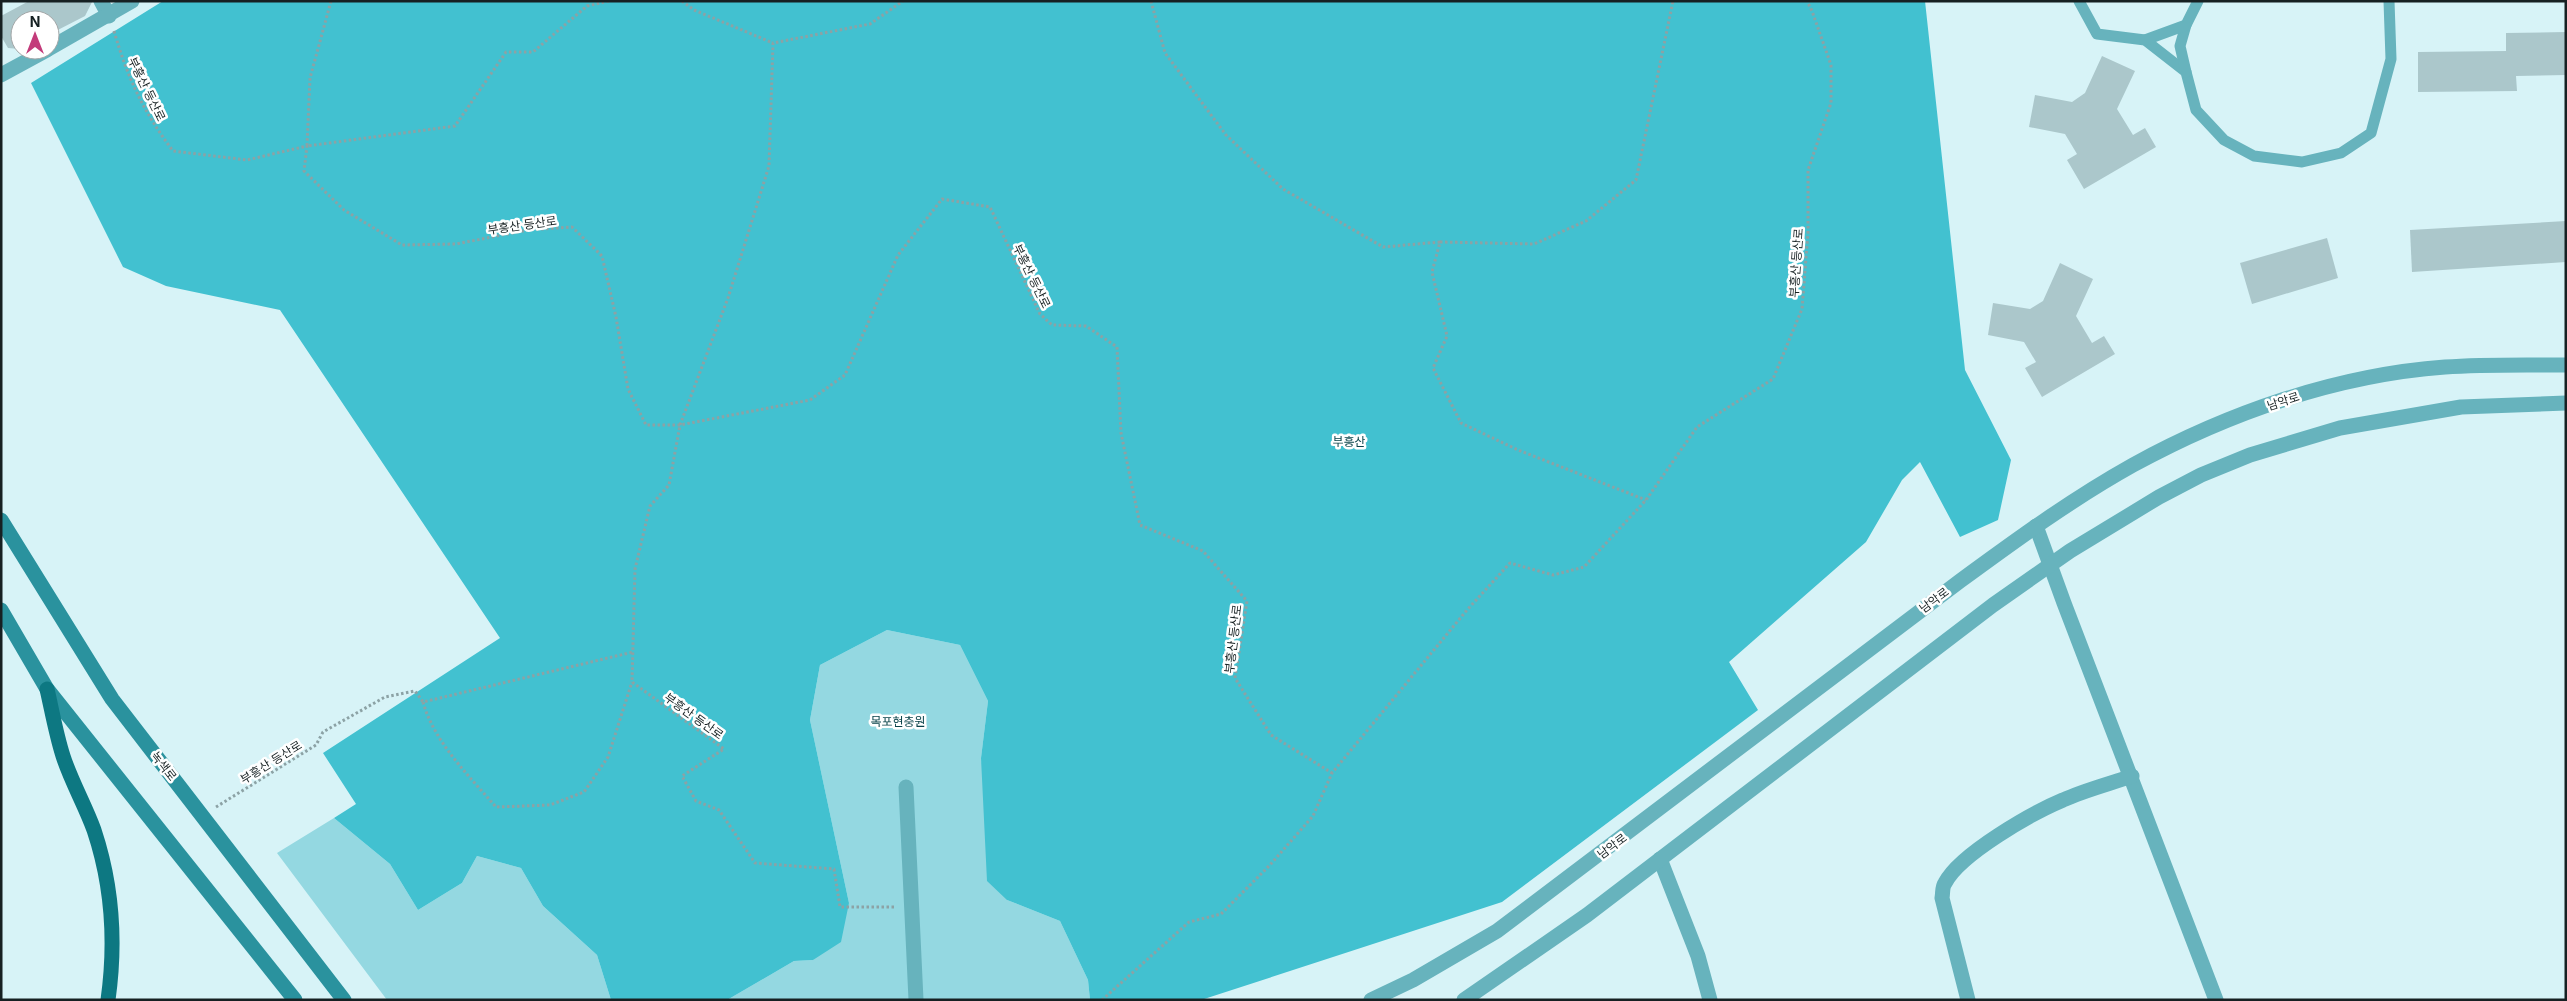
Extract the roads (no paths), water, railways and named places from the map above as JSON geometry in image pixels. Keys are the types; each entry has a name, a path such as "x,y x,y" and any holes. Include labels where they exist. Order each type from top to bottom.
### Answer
{"main road":[{"name":"녹색로","path":"1,520 112,699 344,1000"},
{"path":"1,610 47,689 295,1000"},
{"path":"47,689 63,757 94,830 105,870 111,917 113,963 108,1000"}],"street":[{"path":"101,1 109,16"},
{"path":"60,43 132,1"},
{"path":"3,71 26,60"},
{"name":"남악로","path":"1371,1000 1420,976 1505,925 1960,581 2036,526 2132,466 2172,445 2238,416 2295,396 2362,380 2443,367 2566,365"},
{"path":"1464,1000 1587,916 1660,858 1993,605 2050,565 2151,502 2201,475 2297,440 2367,423 2461,407 2566,403"},
{"path":"2036,526 2216,1000"},
{"path":"1968,1000 1942,898 1943,885 1951,874 1982,847 2032,814 2065,799 2132,776"},
{"path":"906,787 916,1000"},
{"path":"1660,858 1698,956 1710,1000"}],"lane":[{"path":"2080,1 2097,34 2145,40 2186,25"},
{"path":"2198,1 2186,25 2180,46 2196,110 2224,140 2254,156 2302,162 2341,153 2370,133 2391,59 2390,1"},
{"path":"2145,40 2186,72"}],"park label":[{"name":"부흥산","path":"1349,441"},
{"name":"목포현충원","path":"898,721"}]}
